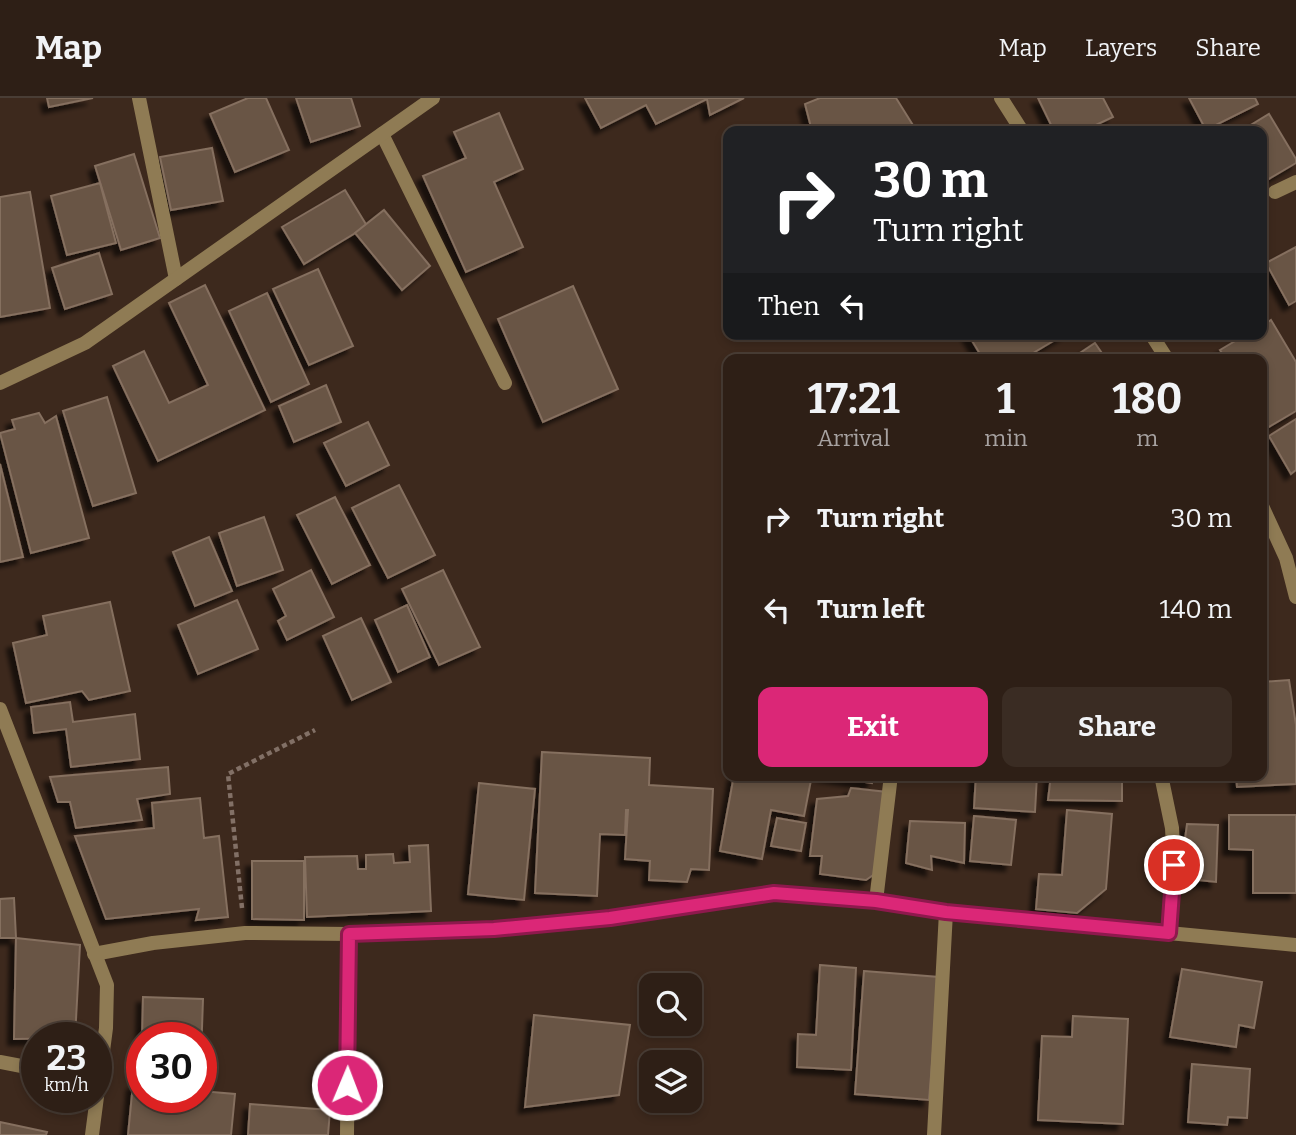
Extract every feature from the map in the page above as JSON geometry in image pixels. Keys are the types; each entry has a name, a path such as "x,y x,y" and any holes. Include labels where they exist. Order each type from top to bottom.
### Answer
{"street":[{"path":"139,98 176,279"},
{"path":"0,383 85,343 433,98"},
{"path":"1001,98 1019,126"},
{"path":"382,134 505,383"},
{"path":"1275,192 1296,182"},
{"path":"1267,517 1286,558 1296,597"},
{"path":"0,709 107,985 106,1022"},
{"path":"876,901 890,781"},
{"path":"1162,781 1172,828 1174,865 1169,933"},
{"path":"94,954 153,943 245,933 349,934 533,926 610,918 774,893 876,901 946,912 1296,946"},
{"path":"934,1135 946,912"},
{"path":"347,1135 349,934"},
{"path":"0,1062 21,1066"},
{"path":"92,1135 94,1113"}],"path":[{"path":"245,933 228,774 315,730"}],"building":[{"path":"47,98 93,98 49,107"},
{"path":"248,98 266,98 289,150 235,172 210,114"},
{"path":"296,98 351,98 360,126 311,142"},
{"path":"585,98 744,98 710,115 707,99 656,124 646,105 601,128"},
{"path":"820,98 896,98 914,126 811,126 805,104"},
{"path":"1038,98 1103,98 1113,117 1094,126 1052,126"},
{"path":"1189,98 1255,98 1258,104 1214,126 1204,126"},
{"path":"499,113 523,169 494,182 523,247 466,272 423,176 466,158 454,132"},
{"path":"1269,114 1296,163 1267,180 1267,126 1249,126"},
{"path":"212,148 223,201 171,210 160,157"},
{"path":"134,154 160,238 121,250 95,166"},
{"path":"100,183 116,243 67,255 51,196"},
{"path":"345,190 367,226 304,264 282,227"},
{"path":"30,192 50,308 0,317 0,197"},
{"path":"384,210 430,266 402,290 355,233"},
{"path":"1296,247 1296,301 1289,305 1267,262"},
{"path":"99,253 112,294 65,309 52,268"},
{"path":"318,269 353,346 309,365 273,289"},
{"path":"205,285 265,410 158,461 113,366 144,351 169,403 208,385 169,303"},
{"path":"573,286 618,389 543,422 498,319"},
{"path":"267,293 309,384 271,402 229,311"},
{"path":"1271,320 1296,362 1296,411 1267,428 1267,354 1223,354 1220,350 1237,340 1267,340 1267,323"},
{"path":"972,340 1055,340 1031,354 980,354"},
{"path":"1095,343 1103,354 1078,354"},
{"path":"326,385 341,422 294,442 279,406"},
{"path":"107,397 136,493 93,506 63,411"},
{"path":"39,413 45,423 56,416 89,538 31,553 0,433 15,429 12,420"},
{"path":"1296,419 1296,470 1291,474 1269,436"},
{"path":"368,422 389,465 346,486 324,443"},
{"path":"0,464 23,557 0,562"},
{"path":"399,485 435,555 388,578 352,508"},
{"path":"335,497 370,565 332,584 297,515"},
{"path":"264,517 283,570 237,586 219,533"},
{"path":"209,537 232,591 195,606 173,552"},
{"path":"311,570 334,617 287,640 278,621 286,616 273,589"},
{"path":"443,570 480,647 439,665 402,589"},
{"path":"237,600 258,649 198,674 178,625"},
{"path":"110,602 130,691 89,700 82,691 26,703 13,643 47,635 43,616"},
{"path":"407,605 430,657 398,672 375,620"},
{"path":"361,618 391,682 352,700 323,636"},
{"path":"1289,680 1296,725 1296,784 1237,787 1236,781 1267,781 1267,682"},
{"path":"70,702 73,722 135,714 140,759 71,767 66,729 34,733 31,707"},
{"path":"542,752 650,758 649,785 713,789 709,870 691,869 687,882 649,880 650,861 625,859 626,810 625,835 600,834 597,896 535,893"},
{"path":"168,767 170,794 137,799 142,820 76,828 70,802 58,802 50,777"},
{"path":"733,781 811,781 804,816 771,810 762,859 720,851"},
{"path":"976,781 1037,781 1035,812 974,808"},
{"path":"1050,781 1122,781 1122,801 1048,800"},
{"path":"479,783 535,789 524,900 468,894"},
{"path":"851,788 887,792 879,871 866,880 820,874 822,856 810,856 817,799 848,796"},
{"path":"200,798 204,838 219,836 228,917 196,920 199,909 106,919 75,836 154,828 152,803"},
{"path":"1067,810 1112,814 1106,889 1077,913 1036,909 1039,874 1062,875"},
{"path":"1229,815 1296,815 1296,893 1253,893 1253,850 1229,849"},
{"path":"974,816 1016,820 1011,865 970,861"},
{"path":"777,818 806,823 801,851 771,846"},
{"path":"910,821 965,823 964,863 931,856 932,870 906,863"},
{"path":"1187,824 1218,825 1216,882 1180,878"},
{"path":"428,845 431,911 307,917 305,857 357,856 358,869 366,869 366,855 393,854 394,863 410,862 409,846"},
{"path":"252,861 304,861 304,920 252,919"},
{"path":"14,898 16,938 0,938 0,899"},
{"path":"16,938 80,945 76,1022 21,1022 21,1039 14,1039"},
{"path":"820,965 856,968 851,1070 797,1067 798,1034 816,1035"},
{"path":"1182,969 1262,982 1254,1028 1239,1025 1236,1047 1170,1037"},
{"path":"864,971 939,977 929,1100 855,1094"},
{"path":"143,997 203,999 202,1022 142,1022"},
{"path":"534,1015 630,1025 619,1095 525,1107"},
{"path":"1073,1016 1128,1019 1123,1124 1038,1120 1042,1036 1072,1037"},
{"path":"1192,1064 1250,1069 1247,1118 1228,1117 1227,1125 1188,1122"},
{"path":"217,1092 235,1094 231,1135 128,1135 130,1113 217,1113"},
{"path":"250,1104 330,1110 328,1135 248,1135"},
{"path":"0,1122 47,1132 46,1135 0,1135"}],"route":[{"path":"347,1085 349,934 494,929 610,918 774,893 876,901 946,912 1169,933 1174,865"}]}
